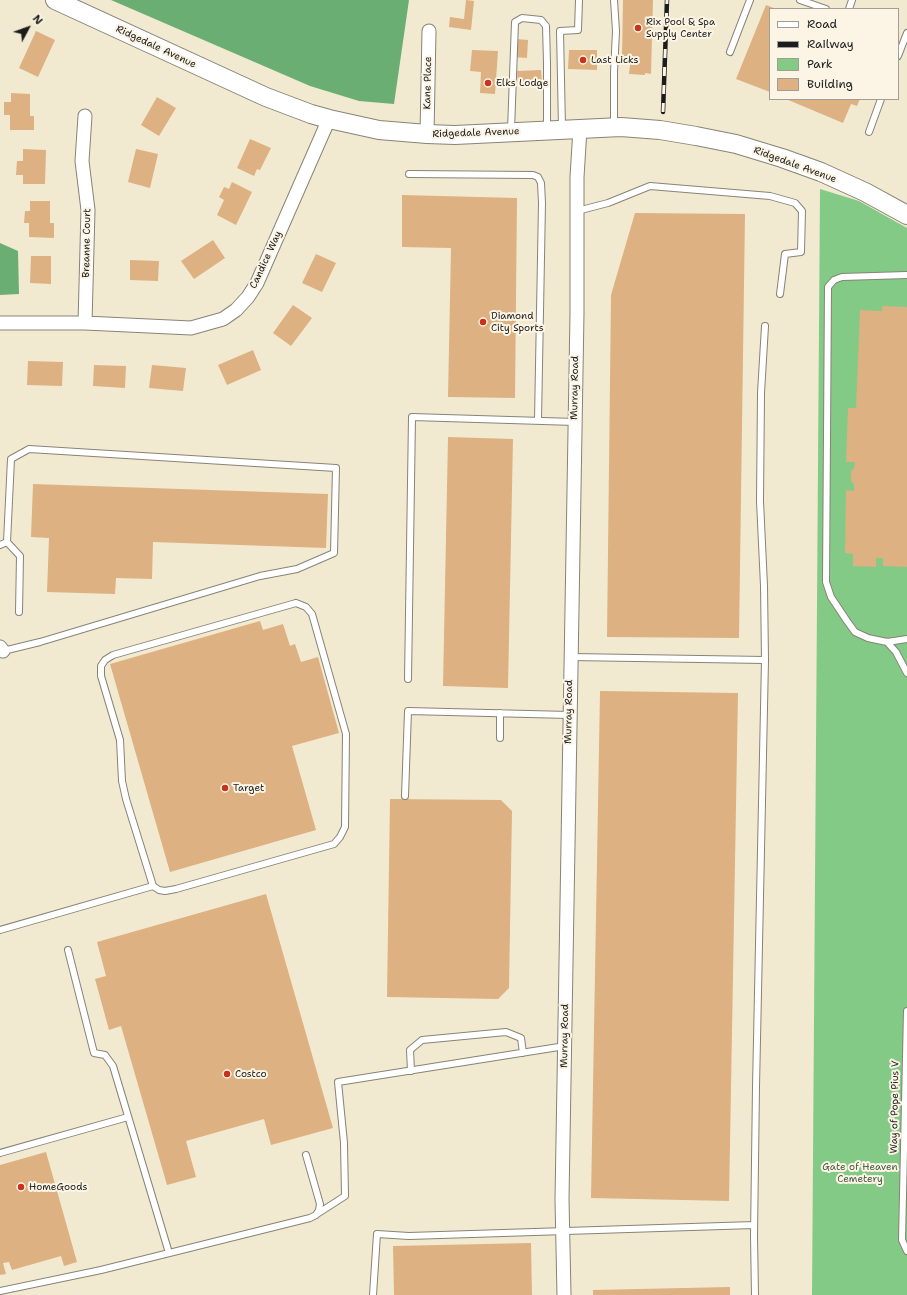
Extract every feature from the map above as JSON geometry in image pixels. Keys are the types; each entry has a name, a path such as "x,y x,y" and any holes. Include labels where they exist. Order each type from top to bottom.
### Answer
{"main road":[{"name":"Ridgedale Avenue","path":"55,0 266,97 311,114 330,119 379,130 456,135 614,128 660,130 736,144 782,158 821,172 859,189 907,215"}],"street":[{"name":"Kane Place","path":"427,134 429,31"},
{"name":"Breanne Court","path":"85,116 82,162 88,210 85,323"},
{"name":"Candice Way","path":"0,323 85,323 191,328 223,319 236,310 248,297 257,283 330,119"},
{"name":"Murray Road","path":"564,1295 564,1046 575,422 577,177 580,129"}],"lane":[{"path":"554,130 560,31 578,30 578,0"},
{"path":"614,0 616,31 614,128"},
{"path":"730,52 750,0"},
{"path":"800,0 823,8"},
{"path":"510,132 515,22 522,18 541,20 546,26 547,63 554,130"},
{"path":"899,54 906,36"},
{"path":"869,132 881,100"},
{"path":"409,174 533,175 538,177 541,183 542,203 538,420"},
{"path":"577,211 608,203 650,186 770,196 795,203 802,211 801,252 784,254 780,294"},
{"path":"907,275 842,277 834,280 828,287 826,582 831,597 855,632 868,638 887,642 907,639"},
{"path":"755,1295 754,1225 756,1087 765,660 760,486 761,393 765,326"},
{"path":"408,680 412,417 575,422"},
{"path":"1,649 40,642 260,576 297,569 334,553 336,468 29,449 11,459 7,542 20,556 19,612"},
{"path":"0,545 7,542"},
{"path":"296,603 306,607 312,614 346,734 345,827 340,837 334,844 176,890 159,890 154,886 126,799 122,781 120,740 101,676 101,666 105,660 113,655 296,603"},
{"path":"887,642 896,652 907,673"},
{"path":"570,657 765,660"},
{"path":"405,796 408,711 569,715"},
{"path":"500,713 500,738"},
{"path":"0,930 154,886"},
{"path":"68,950 94,1053 105,1055 113,1066 169,1253"},
{"name":"Way of Pope Pius V","path":"907,1011 902,1240 907,1251"},
{"path":"411,1070 410,1050 422,1040 506,1032 521,1038 523,1053"},
{"path":"0,1292 100,1270 310,1218 316,1215 345,1196 344,1142 338,1082 564,1046"},
{"path":"0,1153 128,1117"},
{"path":"306,1155 320,1204 316,1215"},
{"path":"373,1295 377,1234 409,1236 754,1225"}],"green space":[{"path":"111,0 409,0 394,104 359,101 310,86"},
{"name":"Gate of Heaven Cemetery","path":"820,189 859,201 907,228 907,1295 812,1295"},
{"path":"0,243 18,251 19,294 0,295"}],"building":[{"path":"466,0 474,1 471,30 449,27 450,17 464,19"},
{"name":"Rix Pool & Spa Supply Center","path":"623,0 653,0 651,74 629,74 631,56 622,56"},
{"path":"766,5 774,8 769,8 769,92 736,79"},
{"path":"36,31 55,40 38,77 19,68"},
{"path":"516,39 528,40 527,58 514,57"},
{"name":"Elks Lodge","path":"472,50 498,51 495,94 480,93 481,72 470,71"},
{"name":"Last Licks","path":"569,50 597,50 597,70 568,69"},
{"path":"541,70 542,83 518,84 517,71"},
{"path":"11,93 30,94 30,116 34,116 34,130 10,130 10,115 4,115 4,102 11,102"},
{"path":"157,97 176,108 159,136 141,125"},
{"path":"788,100 860,100 857,106 851,104 843,123"},
{"path":"250,139 271,148 260,170 257,169 254,176 237,168"},
{"path":"23,149 46,150 45,184 23,184 23,175 16,175 17,161 23,161"},
{"path":"136,149 158,154 150,188 128,182"},
{"path":"232,182 252,192 236,225 217,215 224,200 219,197 224,187 229,189"},
{"name":"Diamond City Sports","path":"402,195 517,198 515,398 448,397 451,248 402,247"},
{"path":"30,201 50,201 50,223 54,223 54,238 29,237 29,223 24,223 25,211 30,211"},
{"path":"635,213 745,214 739,638 607,637 611,295"},
{"path":"213,240 225,258 194,279 181,261"},
{"path":"316,254 336,263 322,292 302,283"},
{"path":"31,256 51,256 51,284 30,283"},
{"path":"130,260 159,261 158,281 130,280"},
{"path":"293,305 312,318 291,346 273,333"},
{"path":"882,306 907,307 907,567 883,566 883,558 876,558 876,567 853,566 853,554 845,553 846,490 854,491 854,484 851,481 851,471 854,468 855,462 846,462 848,408 856,408 860,310 882,311"},
{"path":"253,350 261,370 227,385 218,365"},
{"path":"28,361 63,362 62,386 27,385"},
{"path":"94,365 126,366 125,388 93,386"},
{"path":"152,365 186,368 183,391 149,388"},
{"path":"448,437 513,439 508,688 443,686"},
{"path":"33,484 328,494 326,548 153,542 152,579 116,578 115,594 47,592 49,538 31,537"},
{"name":"Target","path":"260,621 263,630 283,624 290,646 295,644 301,662 318,657 339,733 292,746 316,830 170,872 110,664"},
{"path":"600,691 738,693 729,1201 591,1198"},
{"path":"390,799 501,800 512,811 509,988 498,999 387,997"},
{"name":"Costco","path":"266,894 333,1128 271,1145 264,1119 186,1141 196,1177 167,1185 121,1026 109,1030 95,979 106,976 97,942"},
{"path":"46,1152 77,1262 64,1266 61,1256 12,1270 9,1262 3,1263 6,1274 0,1275 0,1165"},
{"path":"531,1243 532,1295 394,1295 393,1246"},
{"path":"730,1287 730,1295 593,1295 593,1290"}],"railway":[{"path":"663,112 667,0"}],"place":[{"name":"Rix Pool & Spa Supply Center","path":"638,28"},
{"name":"Last Licks","path":"583,60"},
{"name":"Elks Lodge","path":"488,83"},
{"name":"Diamond City Sports","path":"483,322"},
{"name":"Target","path":"225,788"},
{"name":"Costco","path":"227,1074"},
{"name":"HomeGoods","path":"21,1187"}]}
